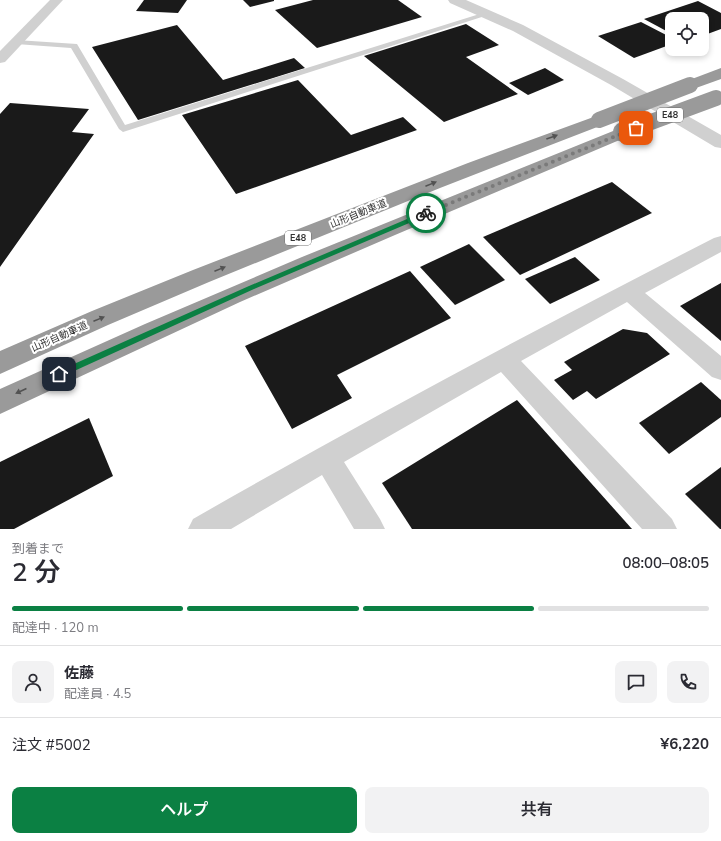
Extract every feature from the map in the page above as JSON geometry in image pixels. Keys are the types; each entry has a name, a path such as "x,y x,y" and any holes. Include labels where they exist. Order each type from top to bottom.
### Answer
{"highway":[{"name":"山形自動車道","path":"0,363 49,339 485,162 721,74"},
{"name":"E48","path":"0,402 266,281 388,229 623,132 719,97"}],"street":[{"path":"0,59 57,0"},
{"path":"455,0 518,28 617,82 721,143"},
{"path":"203,529 326,457 503,358 721,243"},
{"path":"628,291 721,370"},
{"path":"503,358 662,529"},
{"path":"326,457 370,529"}],"lane":[{"path":"16,42 74,46 123,129 486,14"}],"building":[{"path":"144,0 187,0 178,13 136,11"},
{"path":"243,0 274,0 274,1 250,7"},
{"path":"313,0 398,0 422,17 317,48 275,10"},
{"path":"698,1 721,13 721,29 709,33 709,12 665,12"},
{"path":"665,12 665,30 644,19"},
{"path":"641,22 665,34 665,47 634,58 598,36"},
{"path":"466,24 499,45 466,57 518,94 444,122 364,56"},
{"path":"177,25 223,80 294,58 305,68 138,120 92,47"},
{"path":"545,68 564,80 528,95 509,83"},
{"path":"298,80 351,135 403,117 417,130 236,194 182,115"},
{"path":"10,103 89,109 72,132 94,134 0,267 0,114"},
{"path":"612,182 652,213 520,275 483,237"},
{"path":"469,244 505,280 455,305 420,267"},
{"path":"575,257 600,280 550,304 525,279"},
{"path":"410,271 451,318 337,375 352,398 292,429 245,346"},
{"path":"721,283 721,341 680,306"},
{"path":"623,329 647,333 670,354 596,399 587,391 573,400 554,380 572,370 564,362"},
{"path":"701,382 721,400 721,417 669,454 639,423"},
{"path":"517,400 632,529 412,529 382,483"},
{"path":"89,418 113,476 14,529 0,529 0,462"},
{"path":"721,467 721,529 720,529 685,494"}],"way so far":[{"path":"426,213 636,128"}],"route":[{"path":"59,374 252,288 426,213"}]}
